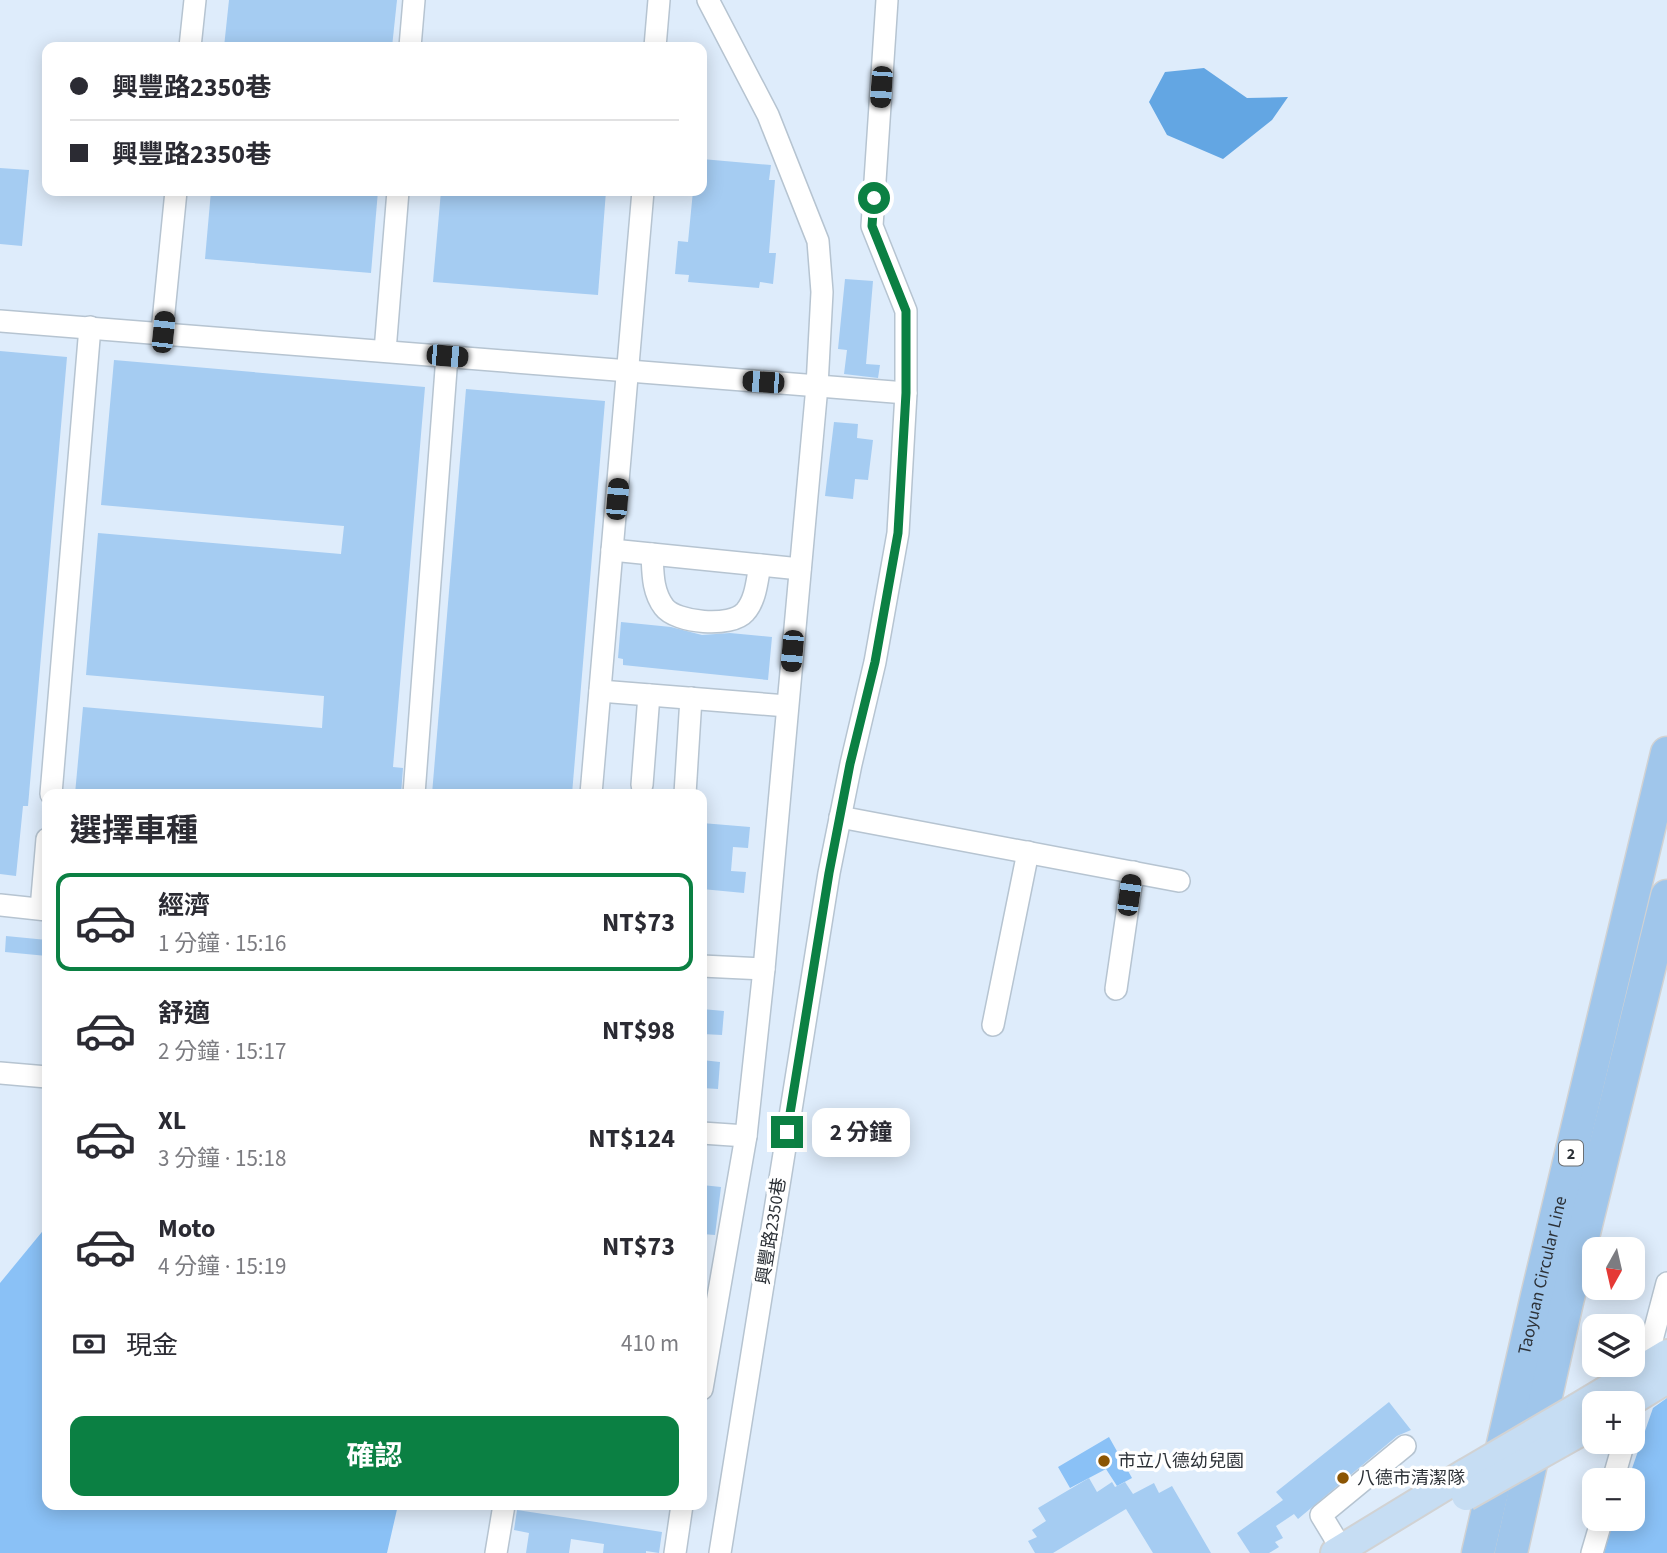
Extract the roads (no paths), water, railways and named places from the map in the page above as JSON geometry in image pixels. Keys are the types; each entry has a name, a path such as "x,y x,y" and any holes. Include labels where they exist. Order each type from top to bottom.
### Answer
{"highway":[{"name":"Taoyuan Circular Line","path":"1478,1553 1667,753"},
{"name":"Taoyuan Circular Line","path":"1511,1553 1567,1302 1667,897"}],"main road":[{"path":"1642,1391 1660,1367"},
{"path":"1626,1391 1660,1367"},
{"path":"1341,1552 1582,1422"},
{"path":"1372,1553 1466,1485"}],"street":[{"path":"191,42 195,0"},
{"path":"410,42 414,0"},
{"path":"656,42 660,0"},
{"path":"707,1330 711,1283 746,1136 764,969 817,386 822,292 818,241 768,115 708,0"},
{"name":"興豐路2350巷","path":"720,1553 811,982 840,817 875,662 898,533 906,393 906,311 872,226 887,0"},
{"path":"163,332 176,196"},
{"path":"385,351 398,196"},
{"path":"591,789 643,196"},
{"path":"0,321 906,393"},
{"path":"51,789 90,327"},
{"path":"414,789 447,356"},
{"path":"612,550 800,569"},
{"path":"652,554 654,589 664,608 677,617 724,623 744,613 754,594 760,565"},
{"path":"600,691 787,706"},
{"path":"642,785 649,695"},
{"path":"685,789 691,698"},
{"path":"840,817 1179,881"},
{"path":"993,1025 1028,852"},
{"path":"1116,989 1133,872"},
{"path":"0,905 42,909"},
{"path":"707,966 764,969"},
{"path":"0,1073 42,1077"},
{"path":"707,1133 746,1136"},
{"path":"1660,1367 1667,1283"},
{"path":"1341,1552 1321,1515 1405,1446"},
{"path":"496,1553 503,1510"},
{"path":"675,1553 681,1510"},
{"path":"1592,1553 1598,1531"}],"place":[{"name":"市立八德幼兒園","path":"1104,1461"},
{"name":"八德市清潔隊","path":"1343,1478"}]}
